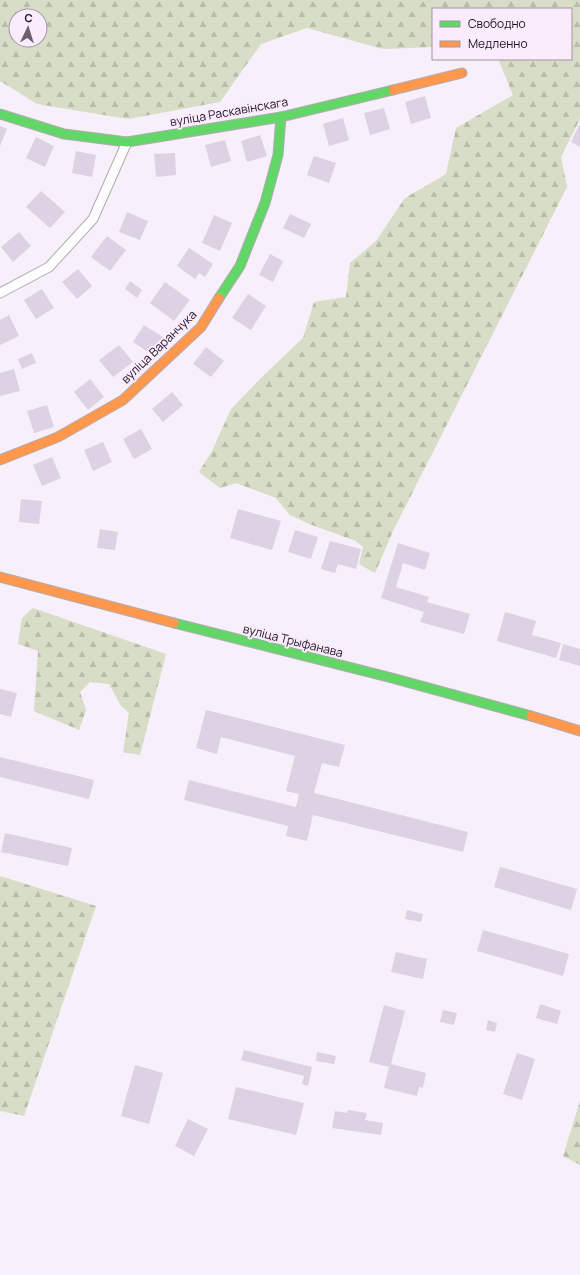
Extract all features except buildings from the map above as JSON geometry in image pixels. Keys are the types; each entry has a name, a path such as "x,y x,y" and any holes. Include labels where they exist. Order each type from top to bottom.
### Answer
{"street":[{"name":"вуліца Раскавінскага","path":"0,114 64,134 127,142 281,117 462,73"},
{"name":"вуліца Варанчука","path":"0,460 58,437 122,400 201,327 240,266 265,204 278,155 281,117"},
{"path":"0,293 49,267 93,219 127,142"},
{"name":"вуліца Трыфанава","path":"0,577 397,680 502,708 580,731"}],"green space":[{"path":"0,0 580,0 580,119 561,157 567,187 393,531 375,573 359,564 363,547 356,541 309,524 290,515 276,498 236,483 220,488 199,472 212,451 231,409 303,338 314,302 346,297 350,263 376,241 405,198 446,174 456,128 513,95 498,60 572,60 572,8 432,8 432,47 383,49 307,28 261,44 220,102 128,119 37,104 0,81"},
{"path":"33,608 166,654 140,755 123,752 129,713 121,706 109,684 90,682 80,692 86,710 79,730 34,711 38,651 18,644 22,618"},
{"path":"0,876 96,906 24,1116 0,1111"},
{"path":"580,1101 580,1165 563,1156"}],"traffic: fast":[{"path":"0,114 64,134 127,142 281,117 393,90"},
{"path":"219,298 240,266 265,203 278,155 281,117"},
{"path":"174,623 392,678 531,716"}],"traffic: slow":[{"path":"393,90 462,73"},
{"path":"0,460 58,437 123,400 201,327 219,298"},
{"path":"0,577 174,623"},
{"path":"531,716 580,731"}]}
